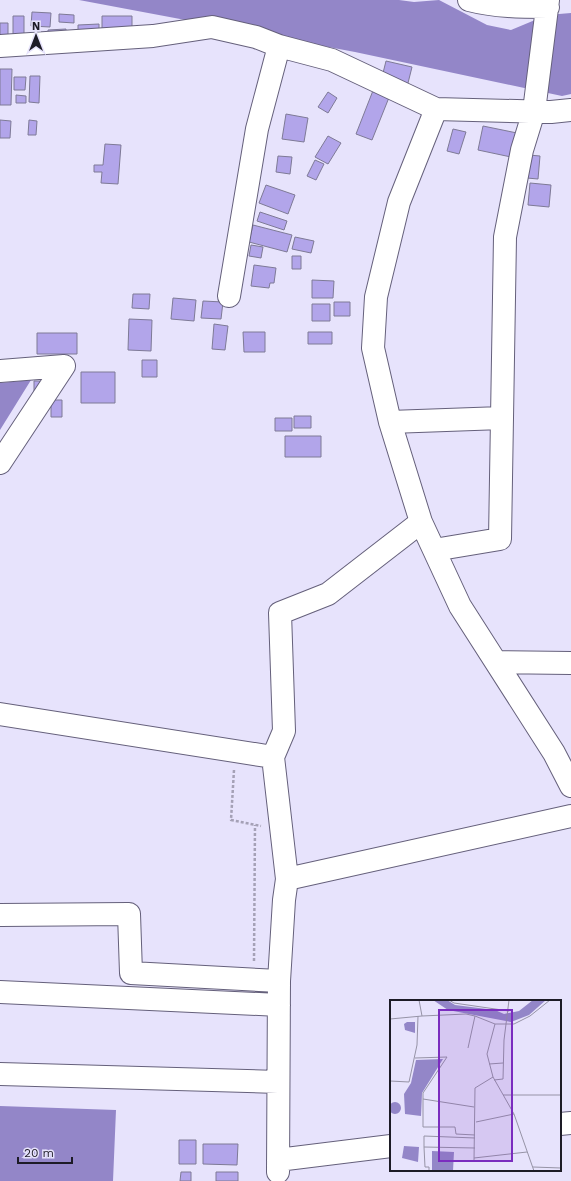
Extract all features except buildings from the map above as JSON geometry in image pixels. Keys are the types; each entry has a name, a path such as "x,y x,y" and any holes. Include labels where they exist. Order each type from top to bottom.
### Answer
{"street":[{"path":"434,550 500,539 505,237 522,150 535,106 548,6 514,7 485,4 469,0"},
{"path":"0,46 153,36 212,27 256,37 279,46 332,60 436,109 535,106 550,112 571,110"},
{"path":"229,296 257,129 279,46"},
{"path":"436,109 399,202 376,297 374,348 390,422 420,522 460,606 554,753 571,786"},
{"path":"0,371 64,366 0,463"},
{"path":"390,422 502,418"},
{"path":"390,1146 278,1166 279,1005 284,900 287,879 273,758 284,730 280,613 328,594 420,522"},
{"path":"497,662 571,663"},
{"path":"0,714 273,758"},
{"path":"287,879 571,816"},
{"path":"0,915 129,914 131,973 254,981 280,981"},
{"path":"0,992 279,1005"},
{"path":"0,1074 278,1082"},
{"path":"561,1124 571,1123"}],"path":[{"path":"235,752 231,820 267,828"},
{"path":"254,981 255,825"}],"shaded area":[{"path":"79,0 399,0 414,2 439,0 487,25 511,30 547,15 571,13 571,94 562,96 355,52"},
{"path":"31,380 0,430 0,383"},
{"path":"0,1106 116,1110 113,1181 0,1181"}]}
